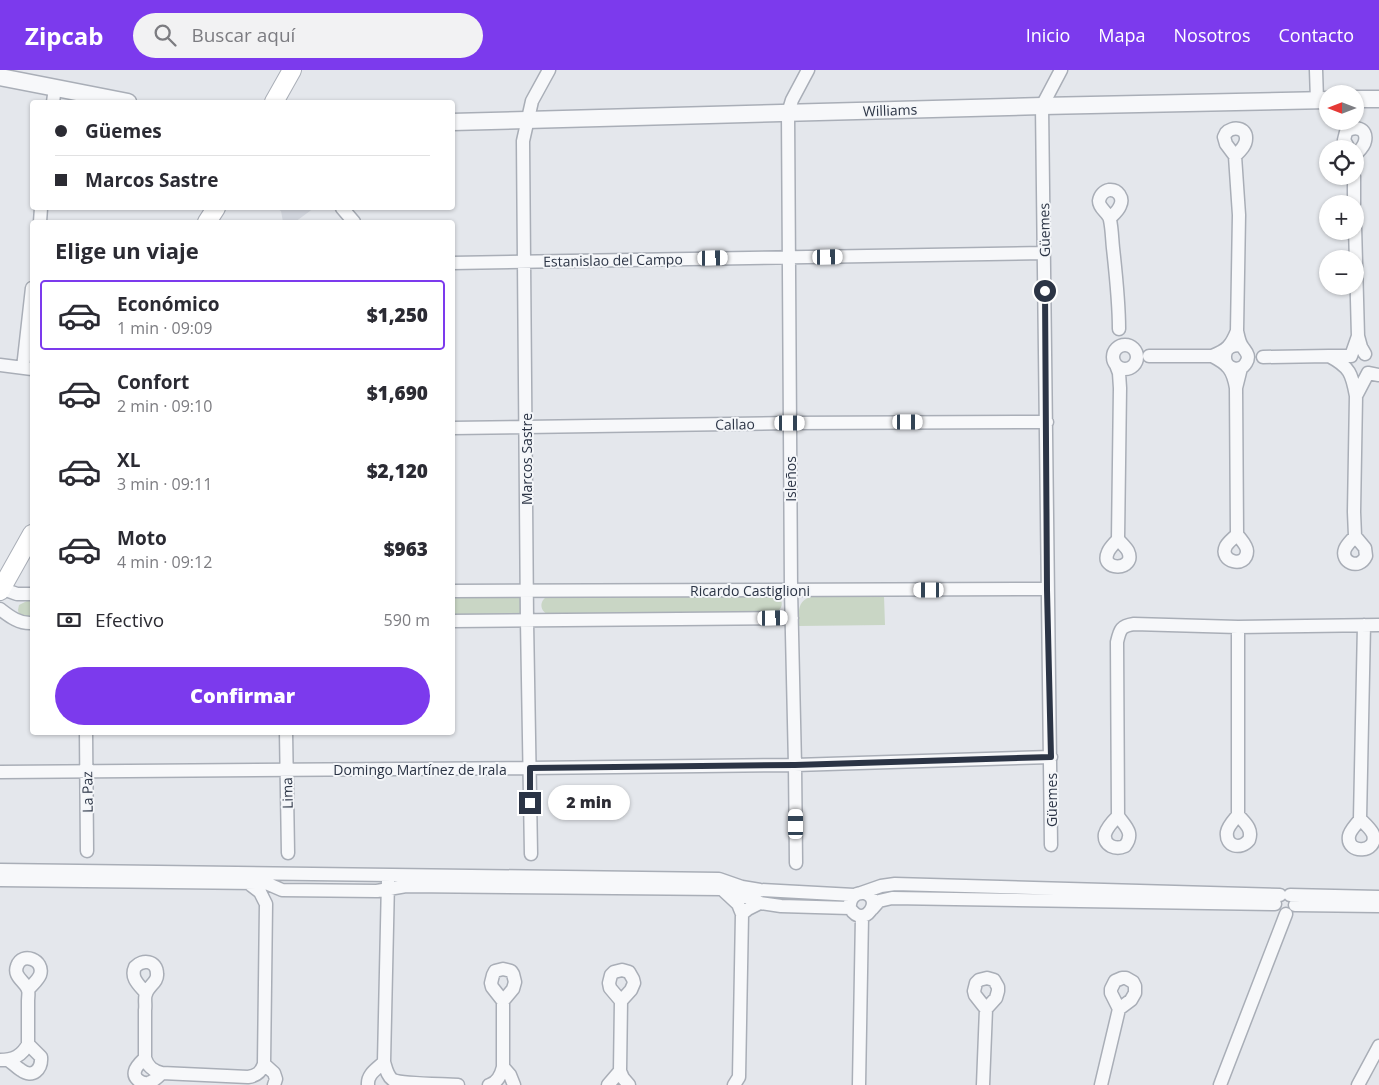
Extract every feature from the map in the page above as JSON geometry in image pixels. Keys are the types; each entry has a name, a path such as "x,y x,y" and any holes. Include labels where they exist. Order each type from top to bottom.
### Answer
{"main road":[{"path":"275,100 292,70"},
{"path":"0,589 30,537"}],"street":[{"name":"Marcos Sastre","path":"531,854 523,141 532,101 549,70"},
{"name":"Isleños","path":"796,863 791,590 788,114 792,100 808,70"},
{"name":"Güemes","path":"1051,845 1042,106 1061,70"},
{"path":"1316,70 1319,85"},
{"path":"0,77 54,95 107,100"},
{"path":"1364,99 1379,98"},
{"name":"Williams","path":"455,122 1319,100"},
{"path":"1344,140 1346,132 1352,128 1359,129 1364,133 1366,140 1364,144"},
{"path":"1235,156 1239,215 1237,331 1234,340 1225,353 1224,359 1236,388 1237,534"},
{"path":"344,210 352,220"},
{"path":"1110,218 1119,329 1129,355 1120,388"},
{"path":"1355,240 1358,336 1361,347 1373,367"},
{"name":"Estanislao del Campo","path":"455,263 1044,254"},
{"path":"0,365 28,368 30,328"},
{"path":"1236,388 1248,354 1237,331"},
{"path":"1355,536 1356,396 1348,363 1358,336"},
{"path":"1118,539 1120,388 1119,372 1113,360 1114,354 1212,356 1237,345 1263,357"},
{"path":"1212,356 1231,368 1236,369 1263,357 1351,356 1358,353 1373,367"},
{"path":"1330,356 1342,363 1350,373 1357,377 1365,376 1373,367"},
{"path":"1356,396 1373,367"},
{"name":"Callao","path":"455,428 790,423 1047,422"},
{"path":"0,589 17,594 30,594"},
{"name":"Ricardo Castiglioni","path":"455,591 1047,590"},
{"path":"0,609 11,618 30,624"},
{"name":"Ricardo Castiglioni","path":"455,621 792,618"},
{"path":"1118,816 1117,642 1119,631 1125,625 1238,627 1379,625"},
{"path":"1360,819 1364,625"},
{"path":"1238,627 1238,815"},
{"name":"La Paz","path":"86,735 87,851"},
{"name":"Lima","path":"286,735 288,853"},
{"name":"Domingo Martínez de Irala","path":"0,772 795,765 1051,757"},
{"path":"0,870 266,878 388,876 719,879 742,887 760,890 866,894 873,903 867,912 858,1084"},
{"path":"388,876 384,1062 386,1071 398,1084 458,1085"},
{"path":"0,880 248,882 266,878 282,890"},
{"path":"146,993 145,1058 147,1064 154,1071 162,1074 253,1081 264,1064 266,904 260,892 248,882"},
{"path":"1379,897 1285,903 892,898 879,901 867,912 857,915 850,908 851,899 857,894 881,886 895,884 1285,903 1379,906"},
{"path":"266,904 271,897 282,890 377,891 406,886 722,889 760,903 780,906 850,908"},
{"path":"722,889 738,904 742,914 741,1082"},
{"path":"742,914 760,903"},
{"path":"1220,1085 1285,903"},
{"path":"4,1060 16,1057 25,1051 28,1044 28,990"},
{"path":"489,1085 500,1077 503,1067 503,1000"},
{"path":"621,1001 620,1071 623,1078 630,1085"},
{"path":"983,1085 986,1009"},
{"path":"1101,1085 1119,1009"},
{"path":"4,1060 15,1064 20,1070 27,1073 39,1070 42,1064 41,1057 28,1044"},
{"path":"1358,1085 1379,1046"},
{"path":"145,1058 135,1069 134,1074 137,1080 142,1083 148,1083 162,1074"},
{"path":"368,1085 369,1075 384,1062"},
{"path":"264,1064 274,1073 276,1079 274,1085"},
{"path":"503,1067 510,1075 514,1085"},
{"path":"608,1085 620,1071"}],"shaded area":[{"path":"279,210 311,210 298,220 283,220"}],"green space":[{"path":"779,596 782,604 774,614 550,615 544,612 541,605 546,597"},
{"path":"884,596 885,625 799,626 800,605 810,597"},
{"path":"455,597 519,597 521,599 521,613 518,615 455,616"},
{"path":"30,601 30,620 19,615 19,605"}],"route":[{"path":"530,803 530,768 795,765 1051,757 1047,590 1045,291"}]}
